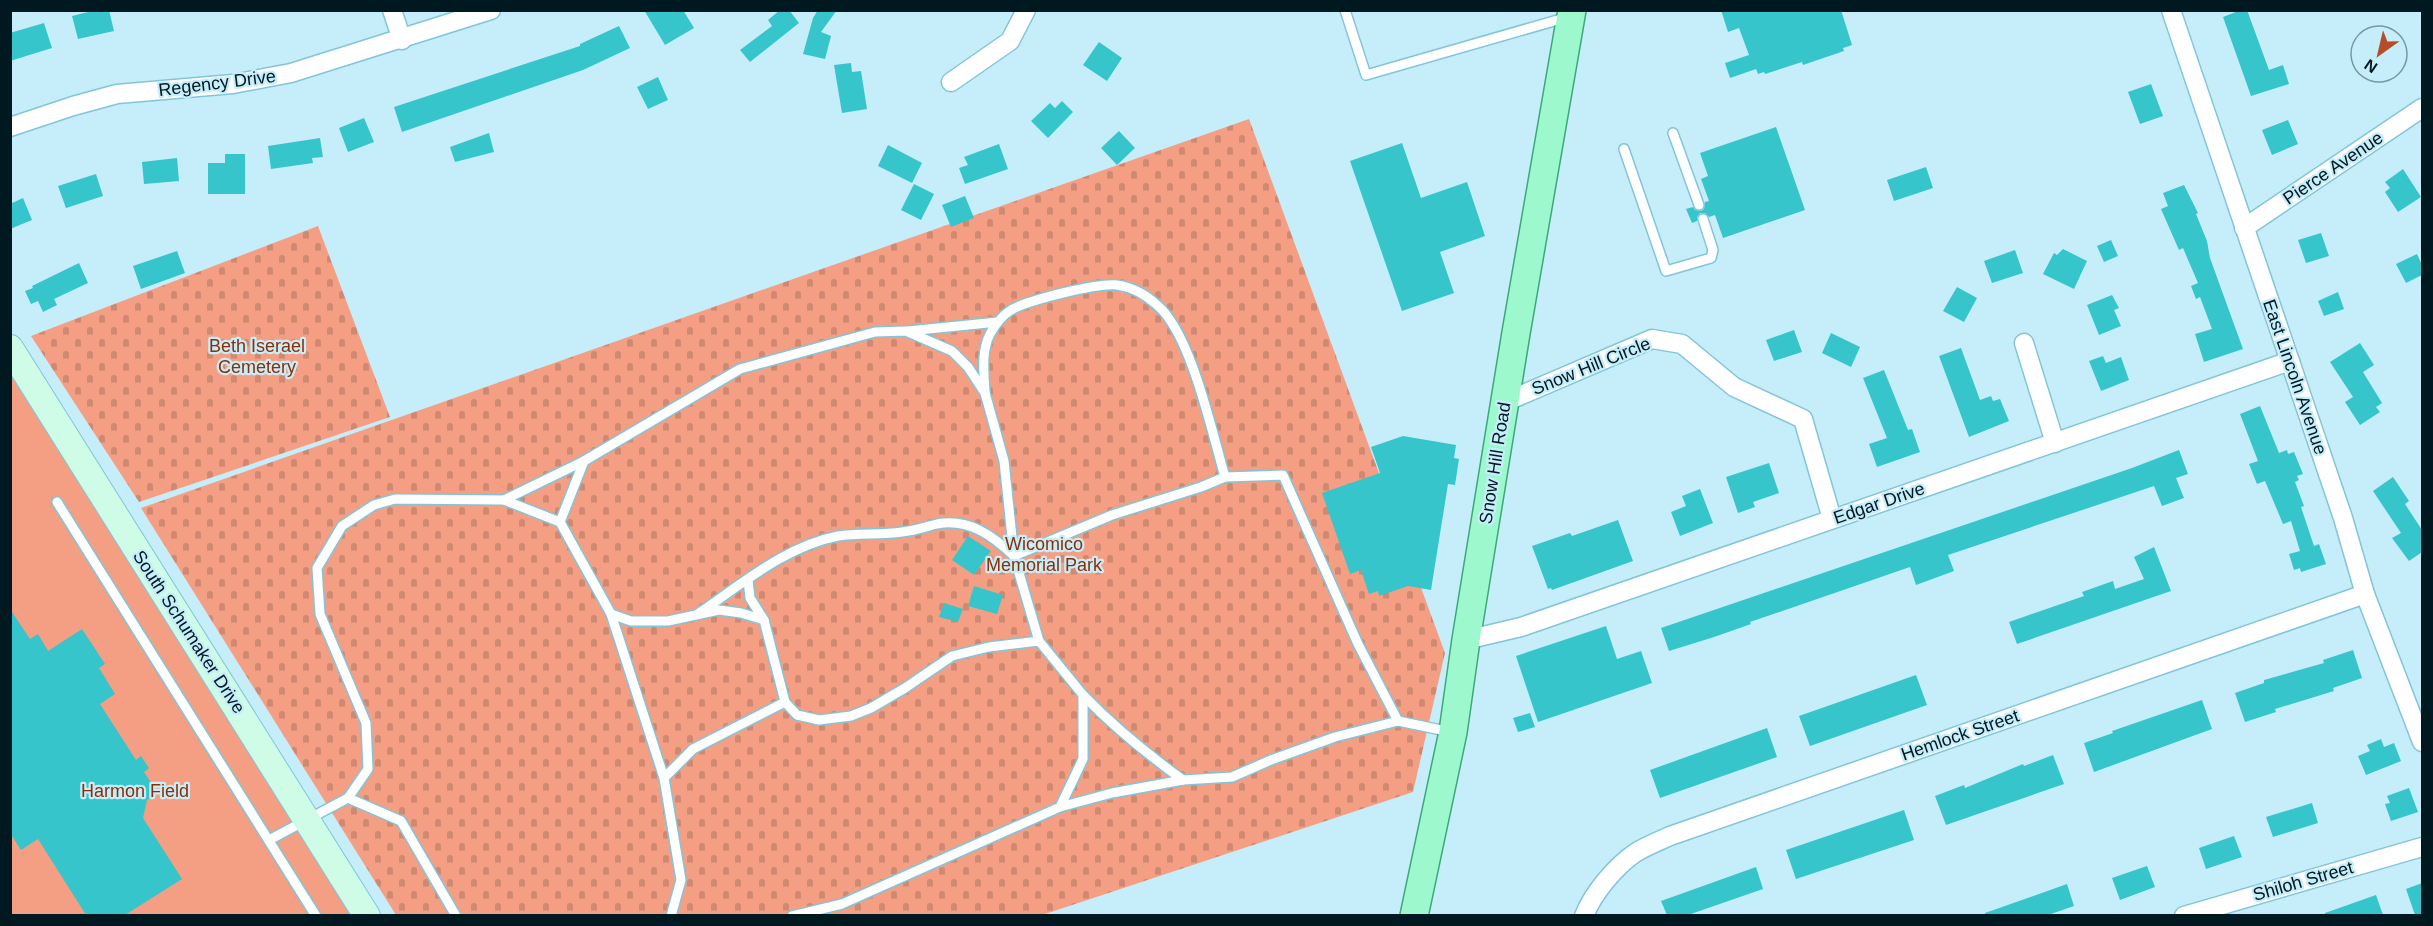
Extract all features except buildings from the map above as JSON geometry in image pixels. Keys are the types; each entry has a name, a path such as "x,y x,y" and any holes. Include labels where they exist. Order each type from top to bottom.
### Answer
{"main road":[{"name":"Snow Hill Road","path":"1414,915 1453,732 1505,402 1571,13"}],"street":[{"path":"392,10 402,40"},
{"name":"Regency Drive","path":"10,127 117,94 233,84 291,73 402,40 491,10"},
{"path":"951,82 1010,41 1026,10"},
{"name":"East Lincoln Avenue","path":"2171,10 2343,518 2365,594 2422,742"},
{"name":"Pierce Avenue","path":"2244,228 2422,108"},
{"name":"Snow Hill Circle","path":"1505,402 1652,339 1682,344 1734,387 1803,419 1832,519"},
{"path":"2024,343 2055,443"},
{"name":"South Schumaker Drive","path":"10,348 368,915"},
{"name":"Edgar Drive","path":"1466,640 1521,627 2290,361"},
{"name":"Hemlock Street","path":"1584,915 1599,889 1635,853 1670,836 2365,594"},
{"name":"Shiloh Street","path":"2184,915 2422,847"}],"lane":[{"path":"1346,10 1366,75 1571,13"},
{"path":"1673,133 1699,205"},
{"path":"1624,149 1666,272 1712,258 1713,250 1703,219"},
{"path":"1183,780 1110,723 1083,695 1039,641 1014,556 1004,461 985,393 984,353 989,335 998,322 1012,310 1092,286 1116,285 1135,289 1159,306 1183,340 1225,477"},
{"path":"504,500 584,461 740,369 875,332 998,322"},
{"path":"906,331 952,351 968,367 985,393"},
{"path":"560,522 584,461"},
{"path":"1014,556 1112,515 1201,487 1225,477 1283,475 1358,644 1398,721"},
{"path":"269,840 348,798 368,769 366,723 320,614 317,568 342,526 374,505 395,499 504,500 560,522 611,614 664,778 681,880 670,915"},
{"path":"57,502 316,915"},
{"path":"699,613 808,544 839,536 919,530 939,524 957,524 976,528 995,538 1014,556"},
{"path":"748,580 750,598 764,620 785,702 797,715 819,720 851,716 871,708 927,672 941,666 952,656 989,647 1039,641"},
{"path":"611,614 631,621 668,621 719,610 741,613 764,620"},
{"path":"1060,807 1083,759 1083,695"},
{"path":"664,778 693,749 785,702"},
{"path":"792,915 842,904 1060,807 1112,793 1183,780 1232,777 1335,736 1398,721 1453,732"},
{"path":"348,798 401,821 456,915"}],"green space":[{"name":"Wicomico Memorial Park","path":"1249,119 1445,653 1413,792 1042,915 396,915 141,508"},
{"name":"Beth Iserael Cemetery","path":"318,226 390,417 139,502 31,336"},
{"name":"Harmon Field","path":"11,368 363,915 11,915"}]}
